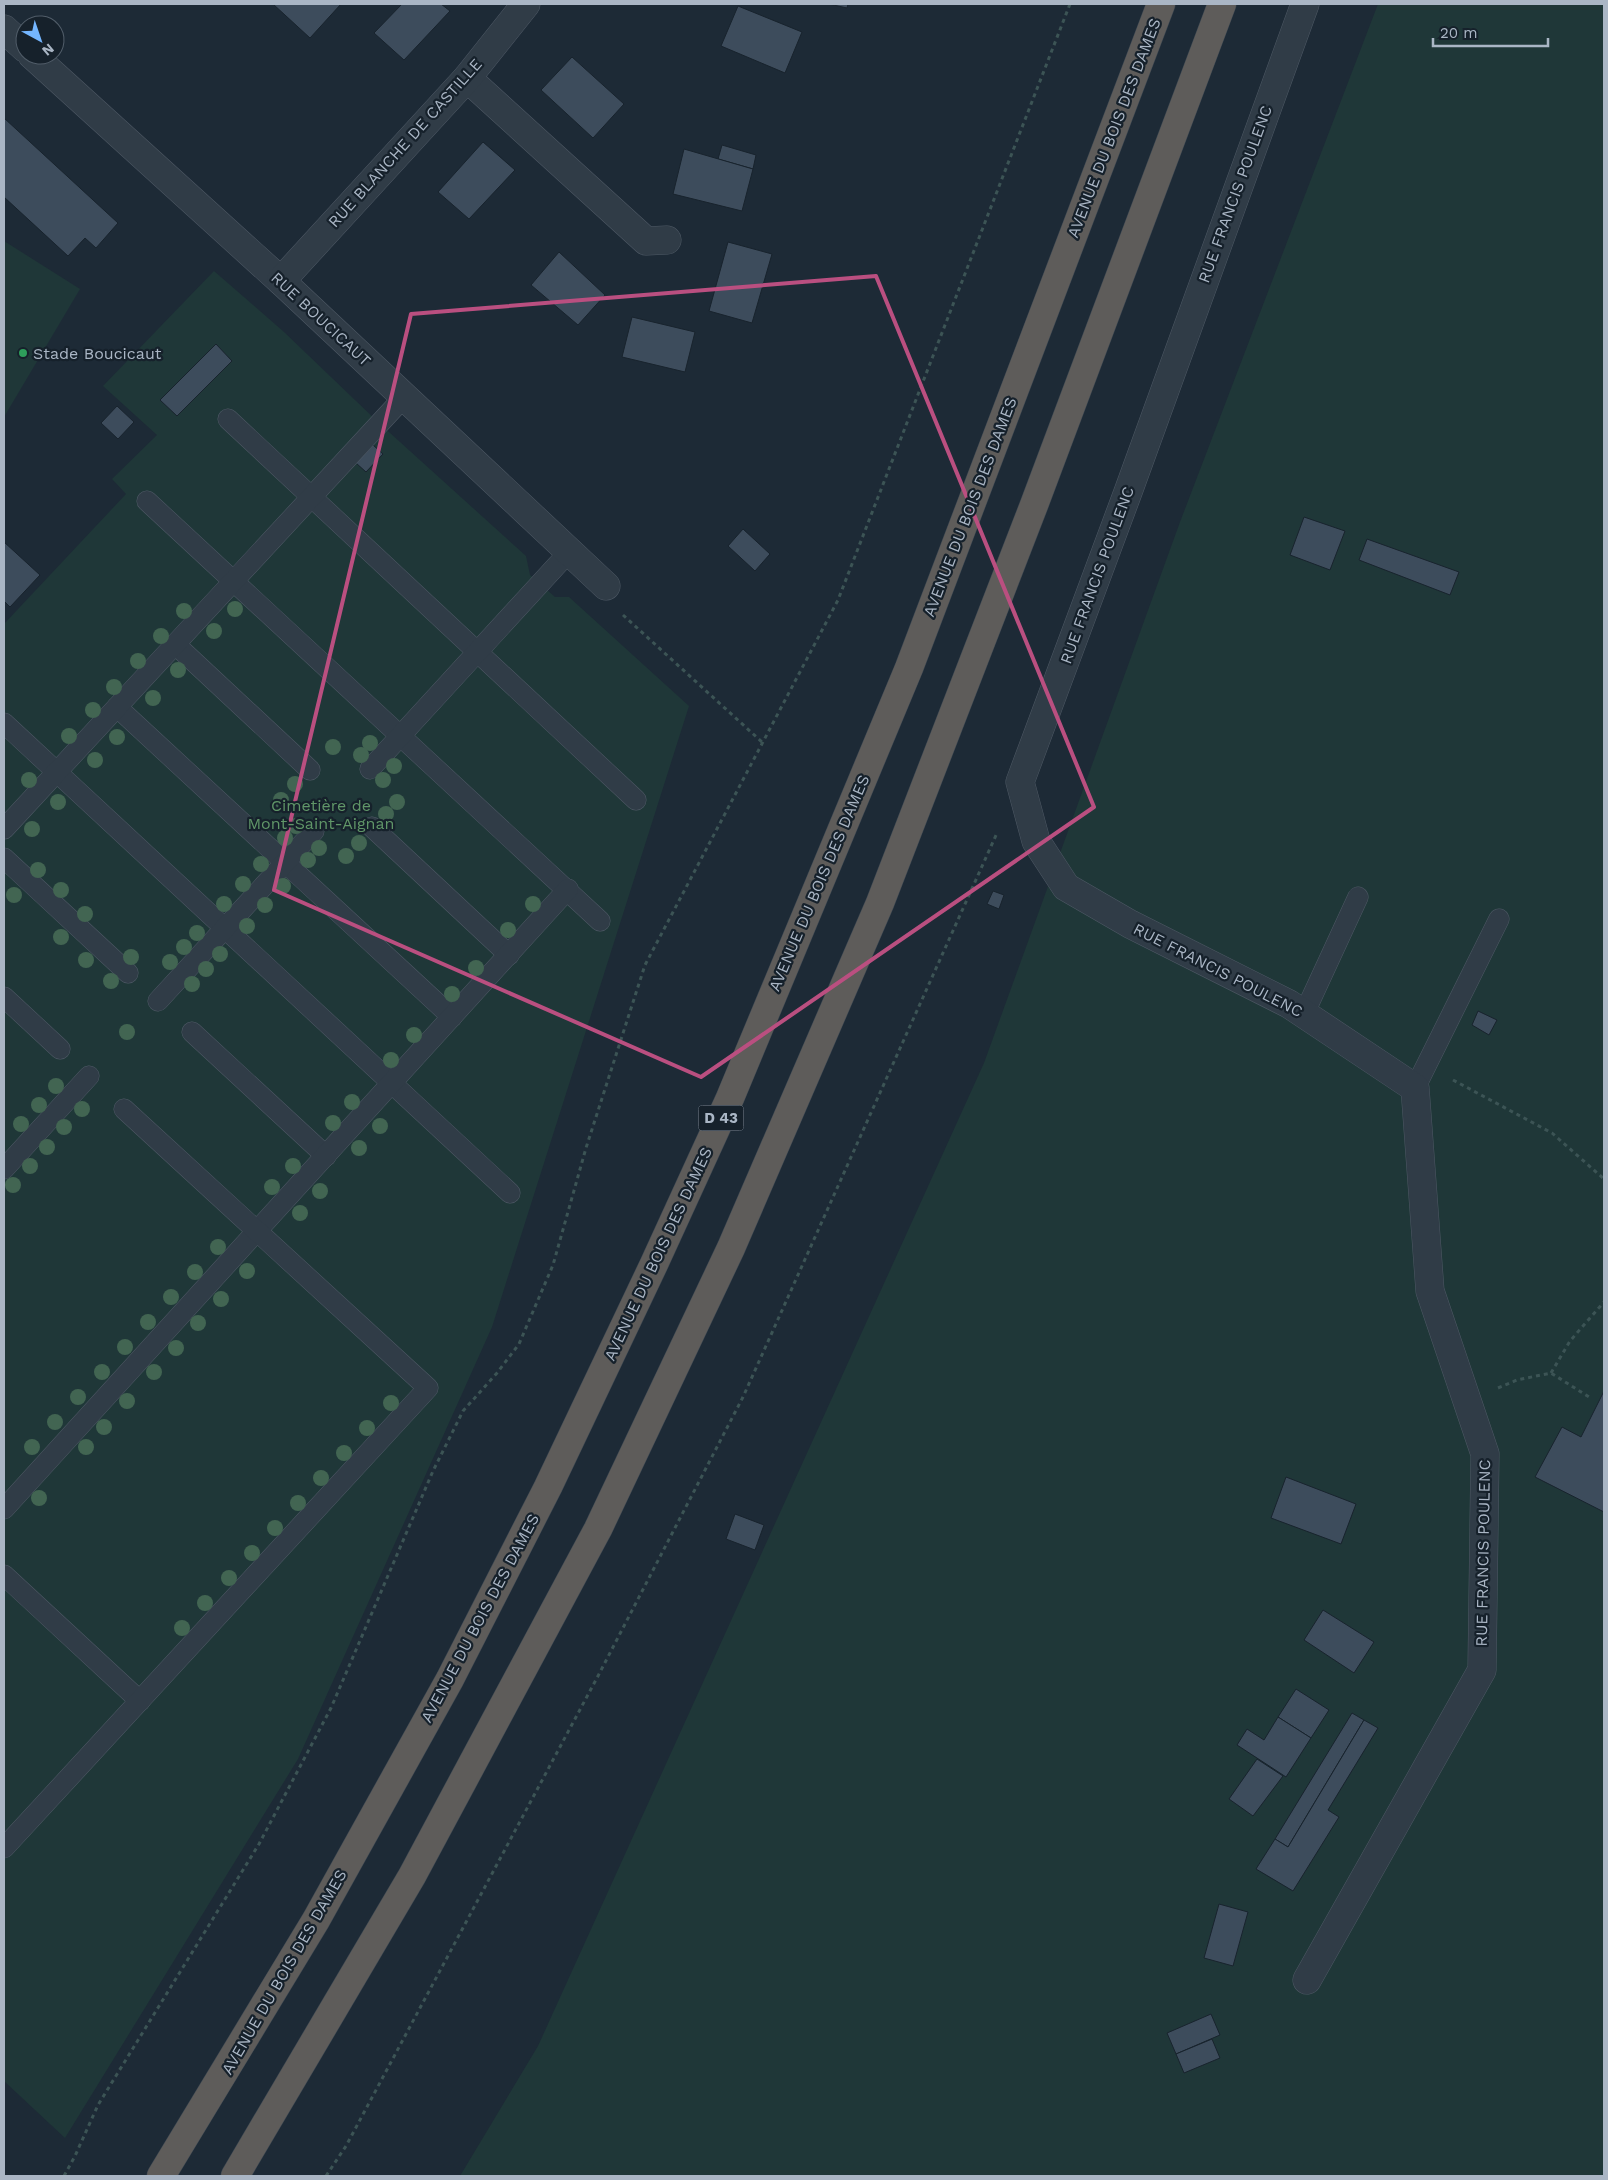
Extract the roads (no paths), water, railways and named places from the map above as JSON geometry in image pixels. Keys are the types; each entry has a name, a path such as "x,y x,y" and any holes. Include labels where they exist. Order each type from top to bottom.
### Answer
{"highway":[{"name":"AVENUE DU BOIS DES DAMES","path":"162,2176 316,1920 450,1679 548,1487 670,1229 730,1098 909,668 1161,4"},
{"path":"235,2176 412,1876 598,1530 731,1248 880,903 1034,506 1222,4"}],"street":[{"name":"RUE BLANCHE DE CASTILLE","path":"281,281 466,78 524,4"},
{"name":"RUE FRANCIS POULENC","path":"1304,4 1128,492 1020,782 1036,841 1066,887 1130,924 1289,1004 1415,1088 1430,1291 1485,1454 1482,1670 1307,1980"},
{"path":"4,29 15,39"},
{"name":"RUE BOUCICAUT","path":"43,65 281,281 606,586"},
{"path":"466,78 646,241 667,240"}],"lane":[{"path":"4,829 404,397"},
{"path":"228,419 636,800"},
{"path":"147,501 600,921"},
{"path":"370,769 569,552"},
{"path":"175,644 310,770"},
{"path":"117,707 452,1017"},
{"path":"4,723 510,1192"},
{"path":"372,827 509,954"},
{"path":"158,1001 314,831"},
{"path":"4,858 128,973"},
{"path":"4,1509 568,890"},
{"path":"1304,1014 1358,897"},
{"path":"1415,1088 1499,919"},
{"path":"4,997 60,1049"},
{"path":"192,1032 326,1156"},
{"path":"4,1169 89,1076"},
{"path":"4,1848 428,1388 124,1109"},
{"path":"4,1575 140,1701"}],"place":[{"name":"Stade Boucicaut","path":"23,353"}],"park label":[{"name":"Cimetière de Mont-Saint-Aignan","path":"321,814"}]}
